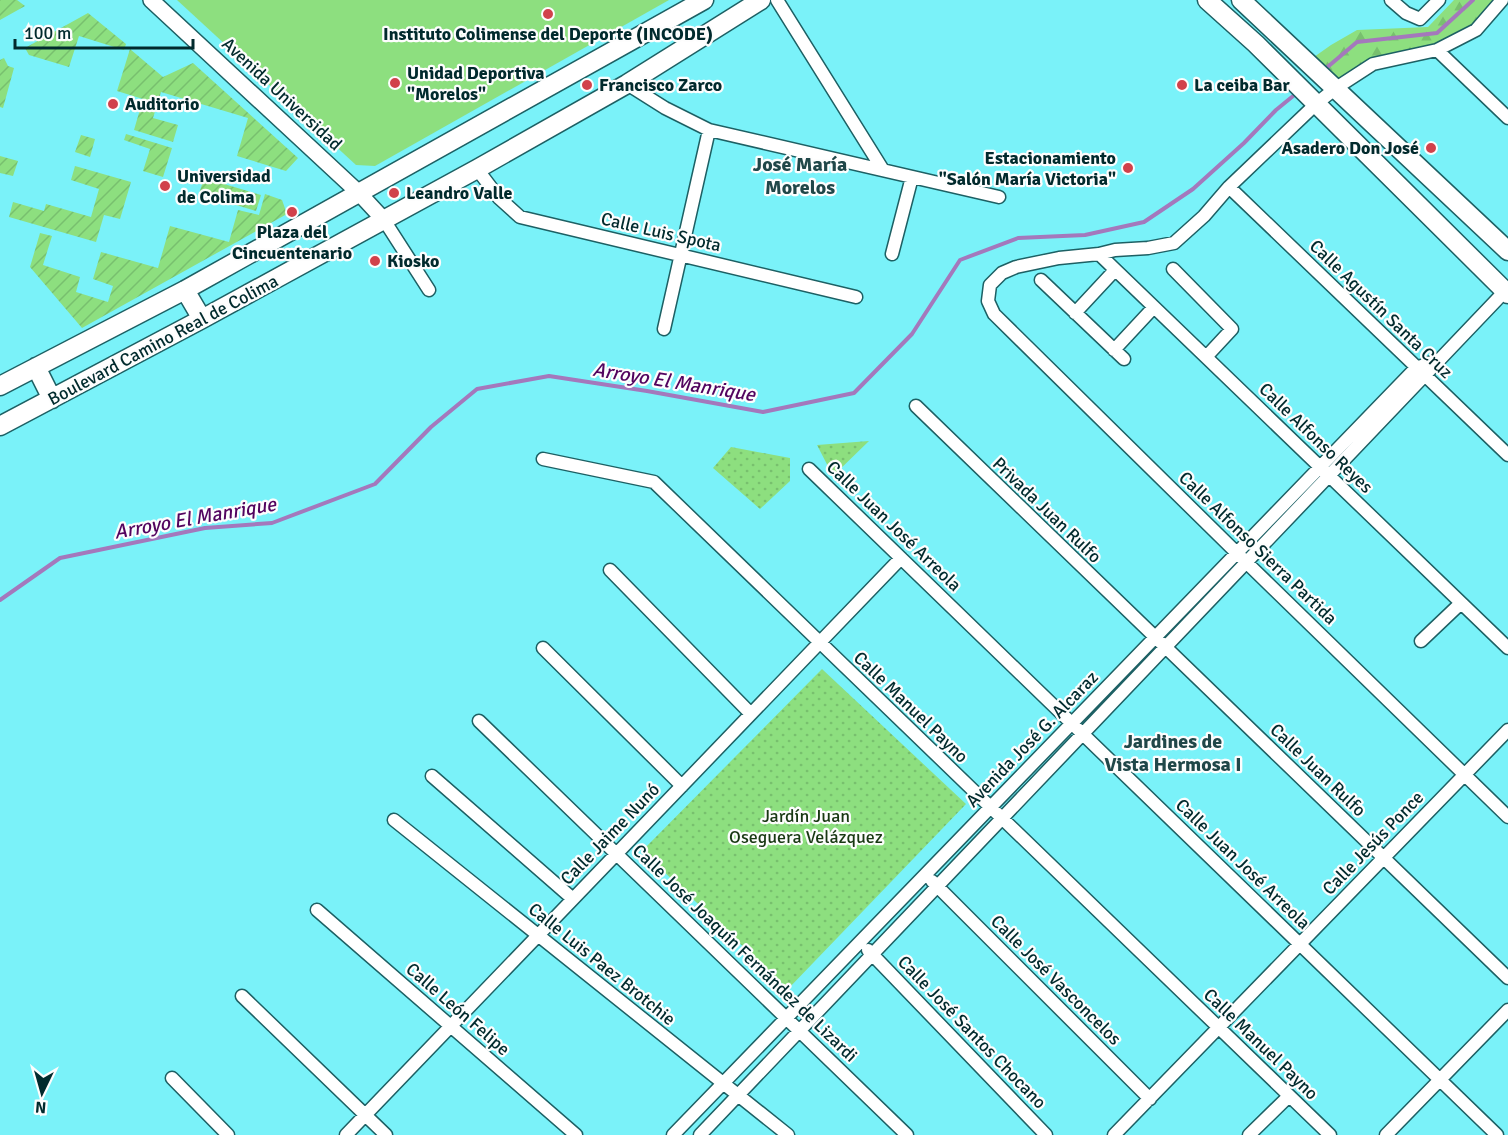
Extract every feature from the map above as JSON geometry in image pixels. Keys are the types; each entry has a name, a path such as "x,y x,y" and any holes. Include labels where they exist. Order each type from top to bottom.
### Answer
{"main road":[{"name":"Boulevard Camino Real de Colima","path":"0,426 477,169 567,97 704,0"},
{"name":"Boulevard Camino Real de Colima","path":"0,386 185,290 360,193 567,97 627,84 761,0"},
{"path":"1207,0 1292,79 1507,291"},
{"path":"1241,0 1508,250"},
{"path":"185,290 202,319"},
{"path":"36,367 52,399"}],"street":[{"name":"Avenida Universidad","path":"151,0 360,193 384,220"},
{"path":"777,0 883,170"},
{"path":"1391,0 1406,13 1420,19 1439,0"},
{"path":"1099,254 1174,243 1204,216 1313,101 1332,85 1373,64 1437,50 1476,30 1502,0"},
{"path":"1437,50 1508,118"},
{"path":"627,84 665,108 709,130 999,197"},
{"path":"664,329 709,130"},
{"name":"Calle Luis Spota","path":"477,169 499,198 520,217 856,297"},
{"path":"892,254 912,177"},
{"name":"Calle Agustín Santa Cruz","path":"1229,188 1508,455"},
{"path":"384,220 429,290"},
{"name":"Calle Alfonso Reyes","path":"1099,254 1508,648"},
{"name":"Calle Alfonso Sierra Partida","path":"1099,254 1059,258 1016,267 1002,273 990,285 988,301 994,314 1508,817"},
{"path":"1173,269 1232,329 1206,357"},
{"path":"1075,313 1115,270"},
{"path":"1041,280 1124,359"},
{"path":"1421,372 1443,358 1507,291"},
{"path":"1114,350 1154,307"},
{"name":"Avenida José G. Alcaraz","path":"673,1135 1320,467 1421,372"},
{"name":"Avenida José G. Alcaraz","path":"700,1135 1330,477 1421,372"},
{"name":"Privada Juan Rulfo","path":"916,406 1155,638"},
{"name":"Calle Manuel Payno","path":"543,459 654,482 1330,1135"},
{"name":"Calle Juan José Arreola","path":"809,469 1497,1135"},
{"name":"Calle Jaime Nunó","path":"346,1135 901,558"},
{"path":"610,570 751,714"},
{"path":"1421,642 1461,603"},
{"name":"Calle Juan Rulfo","path":"1155,638 1508,978"},
{"path":"543,648 682,786"},
{"name":"Calle José Joaquín Fernández de Lizardi","path":"479,722 907,1135"},
{"name":"Calle Jesús Ponce","path":"1114,1135 1508,730"},
{"path":"432,776 573,899"},
{"name":"Calle Luis Paez Brotchie","path":"394,820 788,1135"},
{"name":"Calle José Vasconcelos","path":"925,874 1150,1099"},
{"name":"Calle León Felipe","path":"317,910 576,1135"},
{"name":"Calle José Santos Chocano","path":"860,942 1046,1135"},
{"path":"242,996 386,1135"},
{"path":"1386,1135 1508,1010"},
{"path":"172,1078 228,1135"},
{"path":"1249,1135 1289,1096"}],"green space":[{"path":"0,0 17,0 25,6 0,20"},
{"name":"Unidad Deportiva \"Morelos\"","path":"177,0 669,0 375,166 356,165"},
{"path":"1454,0 1494,0 1471,26 1435,45 1370,58 1339,80 1314,57 1357,30 1428,27"},
{"path":"88,13 126,44 124,50 79,36 69,67 29,55 25,48"},
{"path":"130,49 163,77 193,63 298,158 286,171 237,156 248,118 161,92 153,118 178,125 173,142 134,130 143,99 117,91"},
{"path":"4,58 8,66 14,68 3,108 0,107 0,60"},
{"path":"126,134 172,148 163,177 143,171 150,149 124,140"},
{"path":"81,135 95,139 90,157 75,152"},
{"path":"0,156 18,161 13,176 0,173"},
{"path":"75,166 131,182 120,219 104,215 96,242 9,217 13,202 44,211 46,204 91,217 99,189 71,180"},
{"path":"204,178 261,195 256,211 199,194"},
{"path":"265,194 282,200 287,214 82,328 30,267 40,233 52,236 43,265 80,277 76,292 108,302 113,286 93,279 101,252 158,268 170,226 229,242 238,210 259,215"},
{"path":"869,441 833,476 817,445"},
{"path":"731,447 790,458 790,481 760,509 713,468"},
{"name":"Jardín Juan Oseguera Velázquez","path":"822,669 966,804 788,989 642,851"}],"waterway":[{"path":"1324,70 1357,42 1437,33 1473,0"},
{"name":"Arroyo El Manrique","path":"0,600 60,558 205,528 272,523 375,484 431,427 477,389 549,376 763,412 854,393 912,334 960,260 1018,238 1085,235 1144,222 1193,189 1298,92"}],"place":[{"name":"Instituto Colimense del Deporte (INCODE)","path":"548,14"},
{"name":"Unidad Deportiva \"Morelos\"","path":"395,83"},
{"name":"Francisco Zarco","path":"587,85"},
{"name":"La ceiba Bar","path":"1182,85"},
{"name":"Auditorio","path":"113,104"},
{"name":"Asadero Don José","path":"1431,148"},
{"name":"Estacionamiento \"Salón María Victoria\"","path":"1128,168"},
{"name":"Universidad de Colima","path":"165,186"},
{"name":"Leandro Valle","path":"394,193"},
{"name":"Plaza del Cincuentenario","path":"292,212"},
{"name":"Kiosko","path":"375,261"}],"district":[{"name":"José María Morelos","path":"800,176"},
{"name":"Jardines de Vista Hermosa I","path":"1173,752"}]}
